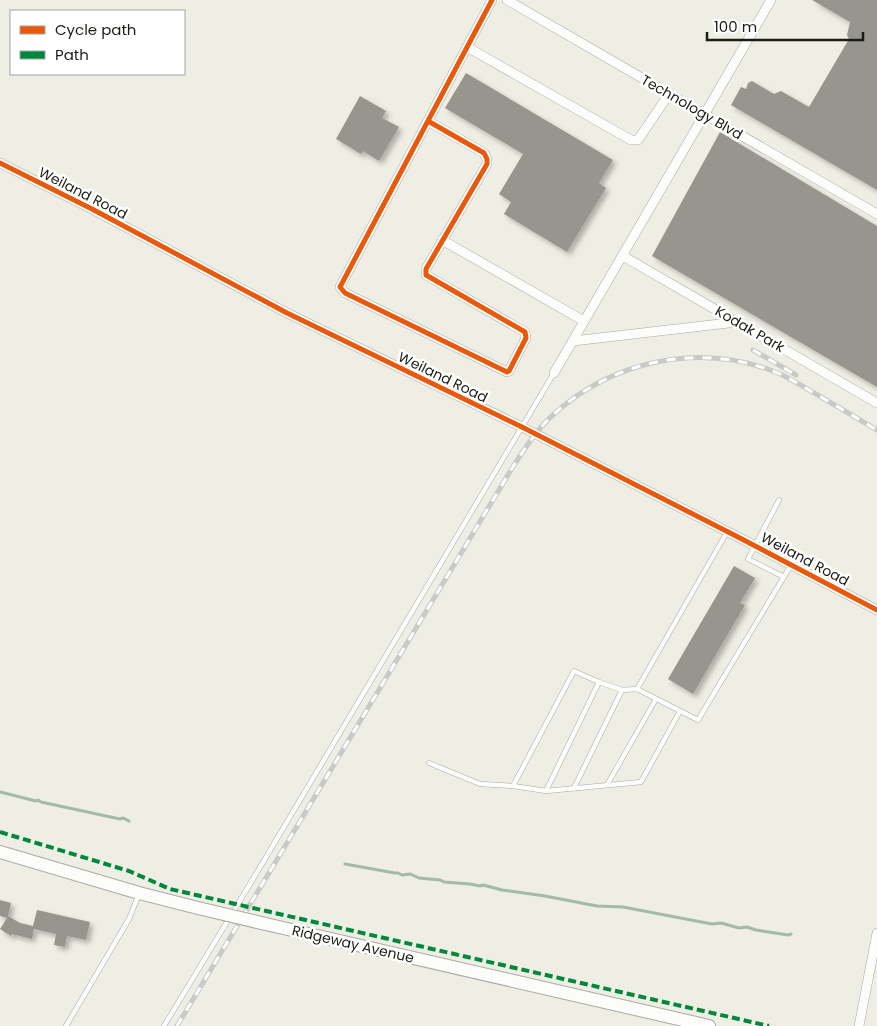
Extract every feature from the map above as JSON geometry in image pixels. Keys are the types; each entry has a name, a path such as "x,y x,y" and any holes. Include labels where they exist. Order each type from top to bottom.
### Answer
{"main road":[{"name":"Ridgeway Avenue","path":"0,852 139,893 198,908 709,1026"}],"street":[{"path":"428,121 484,153 487,164 426,269 426,275 525,332 526,338 509,371 505,371 345,293 340,287 492,0"},
{"name":"Technology Blvd","path":"508,0 877,214"},
{"path":"554,373 771,0"},
{"path":"467,47 632,140 638,140 669,94"},
{"name":"Weiland Road","path":"0,164 92,209 287,313 522,427 877,610"},
{"path":"442,240 584,321"},
{"name":"Kodak Park","path":"623,256 877,403"},
{"path":"573,341 738,322"},
{"path":"859,1026 877,933"}],"lane":[{"path":"164,1026 554,373"},
{"path":"779,500 748,559 784,577"},
{"path":"637,689 727,532"},
{"path":"514,786 574,671 622,690 637,689 698,720 791,565"},
{"path":"546,791 599,682"},
{"path":"574,788 622,690"},
{"path":"607,785 656,699"},
{"path":"429,763 480,784 514,786 546,791 641,782 680,711"},
{"path":"66,1026 129,919 139,893"}],"building":[{"path":"812,0 877,0 877,190 731,105 741,87 746,89 748,83 752,81 774,94 781,91 809,107 849,39 847,35 850,22"},
{"path":"466,73 613,160 599,183 606,188 567,252 504,214 511,202 499,194 523,154 445,108"},
{"path":"360,96 386,111 382,118 399,127 379,161 363,151 361,154 336,139"},
{"path":"720,132 877,226 877,387 652,256"},
{"path":"734,566 755,578 740,603 745,605 693,694 668,679"},
{"path":"0,900 11,903 8,916 20,923 33,926 37,910 90,922 86,940 67,936 65,947 54,945 56,934 34,929 32,939 12,934 11,936 0,929 7,918 0,916"}],"waterway":[{"path":"0,792 120,819 123,818 129,821"},
{"path":"345,864 402,875 410,874 419,878 444,882 483,885 597,906 623,907 712,924 721,923 739,928 747,927 756,930 791,934"}],"railway":[{"path":"753,350 796,375"},
{"path":"177,1026 514,465 548,419 578,395 604,380 632,369 660,361 690,358 720,359 749,364 778,373 877,430"}],"marked path":[{"path":"0,832 129,871 170,889 769,1026"}],"cycle path":[{"path":"428,121 484,153 487,164 426,269 426,275 525,332 526,338 507,372 345,293 340,287 492,0"},
{"path":"0,163 92,209 287,313 522,427 877,610"}]}
